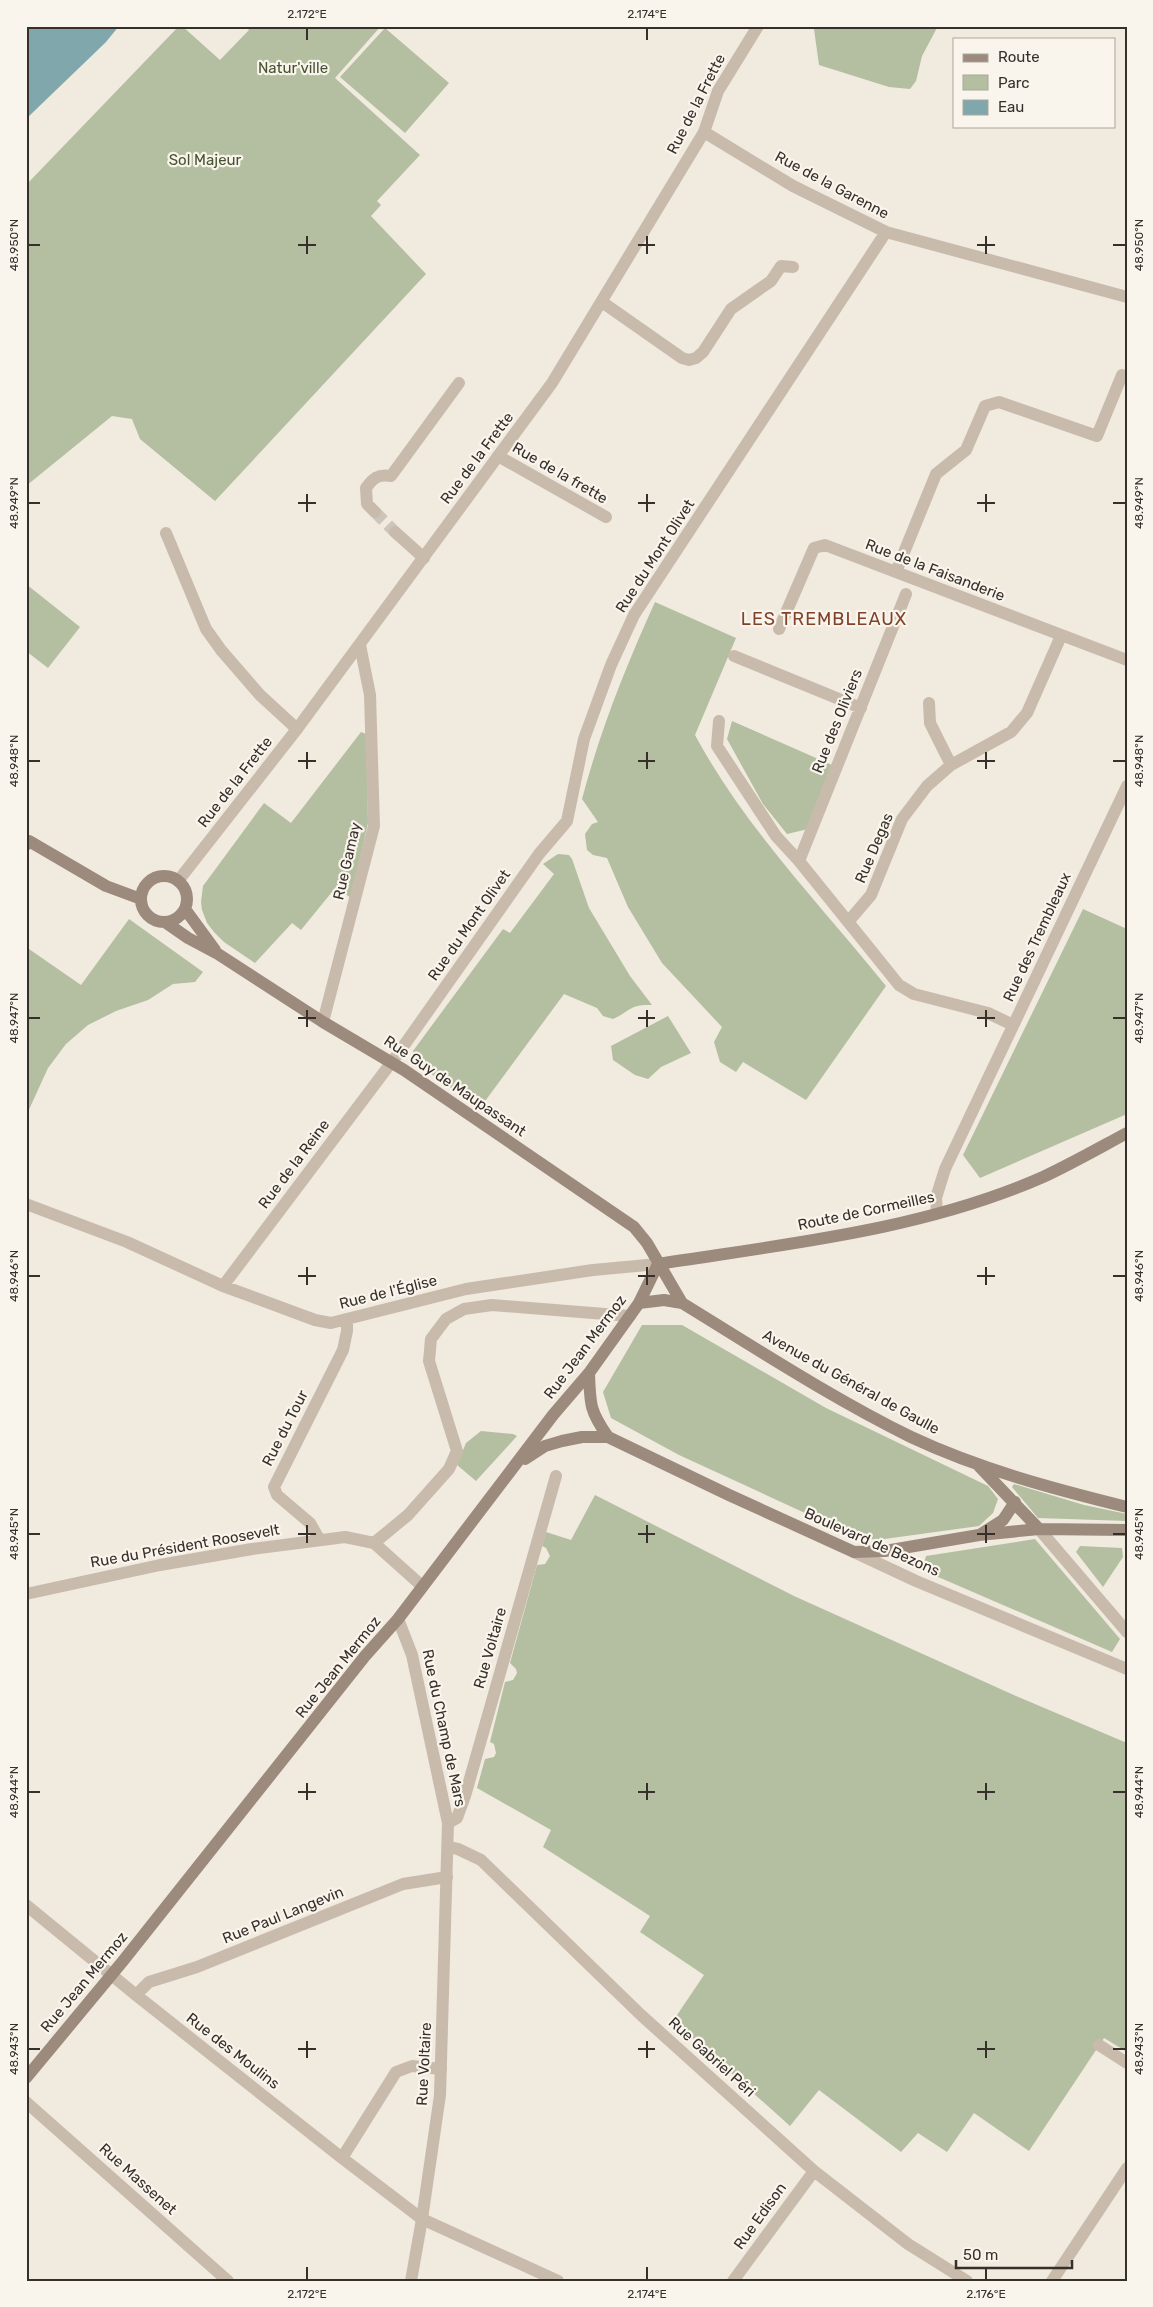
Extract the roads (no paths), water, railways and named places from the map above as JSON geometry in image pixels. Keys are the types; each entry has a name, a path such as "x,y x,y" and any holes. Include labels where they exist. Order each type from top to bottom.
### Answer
{"main road":[{"path":"27,842 106,886 141,899"},
{"path":"165,876 178,881 186,894 185,908 177,918 165,922 151,918 142,906 142,891 152,880 165,876"},
{"name":"Rue Guy de Maupassant","path":"185,908 218,954"},
{"name":"Rue Guy de Maupassant","path":"165,922 323,1022 391,1062 634,1227 647,1243 658,1264"},
{"name":"Route de Cormeilles","path":"658,1264 827,1238 905,1222 1042,1177 1127,1133"},
{"name":"Rue Jean Mermoz","path":"26,2078 112,1975 365,1656 398,1619 553,1415 589,1373 639,1303 658,1264"},
{"name":"Avenue du Général de Gaulle","path":"658,1264 682,1303"},
{"name":"Avenue du Général de Gaulle","path":"639,1303 664,1300 682,1303 792,1371 892,1426 978,1465 1127,1507"},
{"path":"589,1373 590,1402 594,1417 608,1438"},
{"name":"Boulevard de Bezons","path":"518,1463 545,1446 562,1441 582,1437 608,1438 854,1552"},
{"path":"978,1465 1039,1529"},
{"path":"979,1535 1003,1520 1015,1502"},
{"path":"854,1552 885,1551 979,1535 1039,1529 1127,1530"}],"street":[{"name":"Rue de la Frette","path":"178,881 297,729 552,383 704,132 718,91 758,26"},
{"name":"Rue de la Garenne","path":"704,132 793,186 886,232 1127,297"},
{"name":"Rue du Mont Olivet","path":"391,1062 539,854 567,821 584,739 611,665 634,615 886,232"},
{"path":"602,302 682,358 689,360 696,358 703,352 731,310 771,281 781,266 793,267"},
{"path":"896,572 936,474 966,450 986,406 999,402 1096,436 1122,375 1127,376"},
{"path":"375,512 367,504 366,488 372,479 382,475 391,476 460,383"},
{"name":"Rue de la frette","path":"498,456 606,518"},
{"path":"395,532 424,558"},
{"path":"166,533 206,629 221,650 260,695 297,729"},
{"name":"Rue de la Faisanderie","path":"778,629 814,548 825,545 1127,660"},
{"name":"Rue des Oliviers","path":"798,861 906,594"},
{"name":"Rue Degas","path":"848,922 871,895 902,819 927,786 950,765 1012,732 1027,713 1061,636"},
{"name":"Rue Gamay","path":"323,1022 374,826 370,695 360,645"},
{"path":"734,656 860,708"},
{"path":"929,703 930,723 950,765"},
{"path":"719,721 717,746 776,836 899,985 914,994 988,1013 1013,1025"},
{"name":"Rue des Trembleaux","path":"937,1213 936,1198 945,1169 1127,786"},
{"name":"Rue de la Reine","path":"223,1286 391,1062"},
{"name":"Rue de l'Église","path":"26,1204 126,1242 223,1286 315,1320 331,1323 466,1289 593,1270 658,1264"},
{"path":"422,1586 374,1543 408,1514 449,1470 457,1451 429,1361 431,1339 446,1319 464,1309 492,1306 630,1316"},
{"name":"Rue du Tour","path":"319,1539 310,1522 277,1495 274,1487 343,1350 347,1331 346,1319"},
{"name":"Rue Voltaire","path":"448,1823 457,1818 465,1796 556,1476"},
{"path":"1039,1529 1127,1632"},
{"name":"Rue du Président Roosevelt","path":"26,1594 160,1565 319,1539 345,1538 374,1543"},
{"name":"Boulevard de Bezons","path":"854,1552 1127,1669"},
{"name":"Rue du Champ de Mars","path":"398,1619 412,1655 448,1823 448,1847"},
{"name":"Rue Voltaire","path":"411,2281 422,2218 442,2069 448,1847"},
{"name":"Rue Gabriel Péri","path":"448,1847 458,1849 481,1860 641,2015 814,2171 908,2244 967,2281"},
{"name":"Rue Paul Langevin","path":"136,1995 149,1982 197,1968 404,1884 447,1877"},
{"name":"Rue des Moulins","path":"26,1905 136,1995 342,2158 422,2218 558,2281"},
{"path":"1099,2044 1127,2063"},
{"path":"342,2158 396,2072 412,2066 442,2069"},
{"name":"Rue Massenet","path":"26,2102 228,2281"},
{"path":"1052,2281 1127,2168"},
{"name":"Rue Edison","path":"733,2281 814,2171"}],"water":[{"path":"26,26 119,26 106,42 26,119"}],"tunnel":[{"path":"375,512 395,532"}],"district":[{"name":"LES TREMBLEAUX","path":"824,619"}],"park label":[{"name":"Natur'ville","path":"293,68"},
{"name":"Sol Majeur","path":"205,160"}]}
